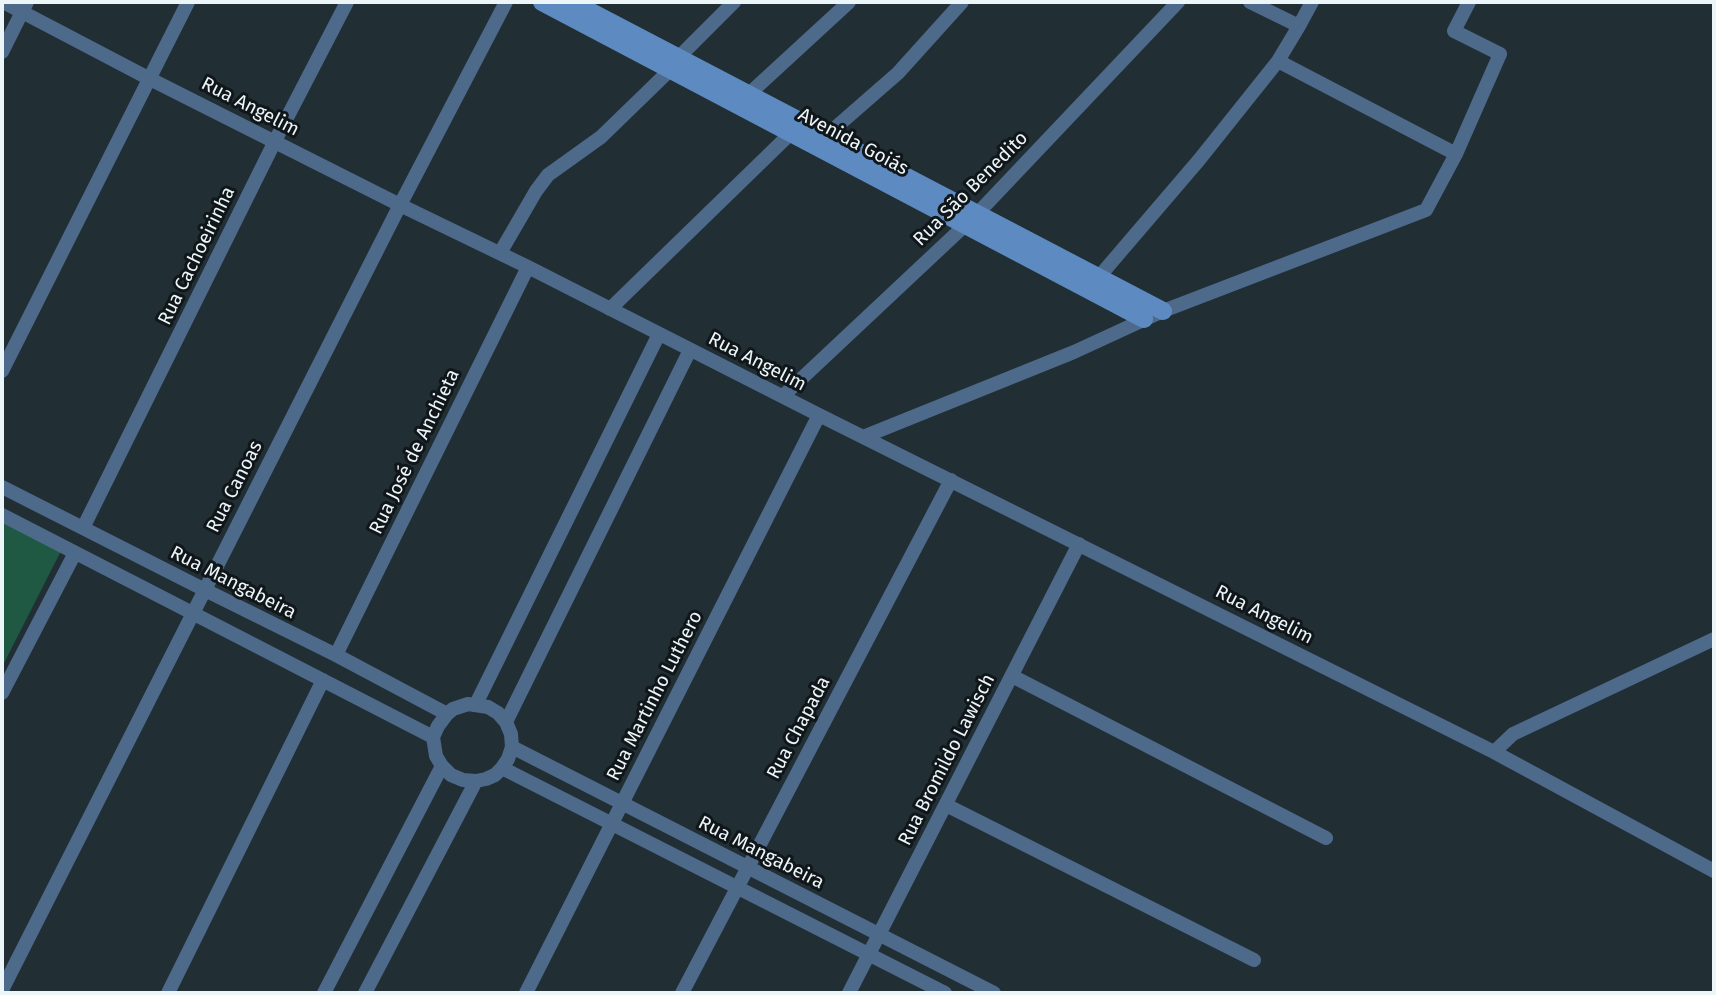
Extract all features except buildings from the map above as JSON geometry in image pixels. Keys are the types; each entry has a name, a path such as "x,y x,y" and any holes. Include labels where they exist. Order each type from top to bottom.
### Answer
{"street":[{"name":"Rua Angelim","path":"4,2 24,6 150,79 1494,752 1714,871"},
{"path":"2,371 188,2"},
{"name":"Rua Cachoeirinha","path":"83,528 347,2"},
{"name":"Rua Canoas","path":"2,990 400,205 506,2"},
{"name":"Avenida Goiás","path":"542,2 749,94 827,135 971,219"},
{"name":"Avenida Goiás","path":"572,2 791,133 971,219 1093,283 1163,311"},
{"path":"500,253 536,191 548,176 601,137 734,2"},
{"path":"749,94 849,2"},
{"path":"827,135 898,73 962,2"},
{"name":"Rua São Benedito","path":"783,396 971,219 1178,2"},
{"path":"1250,2 1299,26"},
{"path":"1093,283 1199,160 1278,61 1312,2"},
{"path":"863,437 1074,352 1163,311 1426,210 1456,154 1500,54 1454,31 1469,2"},
{"path":"2,52 24,6"},
{"path":"1278,61 1456,154"},
{"path":"610,309 791,133"},
{"name":"Rua José de Anchieta","path":"336,655 528,267"},
{"name":"Avenida Goiás","path":"1093,283 1144,319"},
{"path":"476,704 659,334"},
{"path":"506,722 690,350"},
{"name":"Rua Martinho Luthero","path":"526,993 819,415"},
{"name":"Rua Chapada","path":"682,993 951,480"},
{"name":"Rua Mangabeira","path":"2,487 336,655 447,714"},
{"path":"2,515 433,737"},
{"name":"Rua Bromildo Lawisch","path":"849,993 1079,544"},
{"path":"2,693 75,553"},
{"path":"1494,752 1513,734 1714,639"},
{"path":"1012,676 1326,838"},
{"path":"168,993 323,680"},
{"path":"476,704 498,713 506,722 512,747 509,758 495,775 476,781 463,780 451,775 442,766 436,756 433,737 447,714 460,706 476,704"},
{"name":"Rua Mangabeira","path":"512,747 994,993"},
{"path":"324,993 442,766"},
{"path":"502,768 944,993"},
{"path":"365,993 476,781"},
{"path":"946,805 1254,960"}],"green space":[{"path":"2,519 62,549 2,667"}]}
